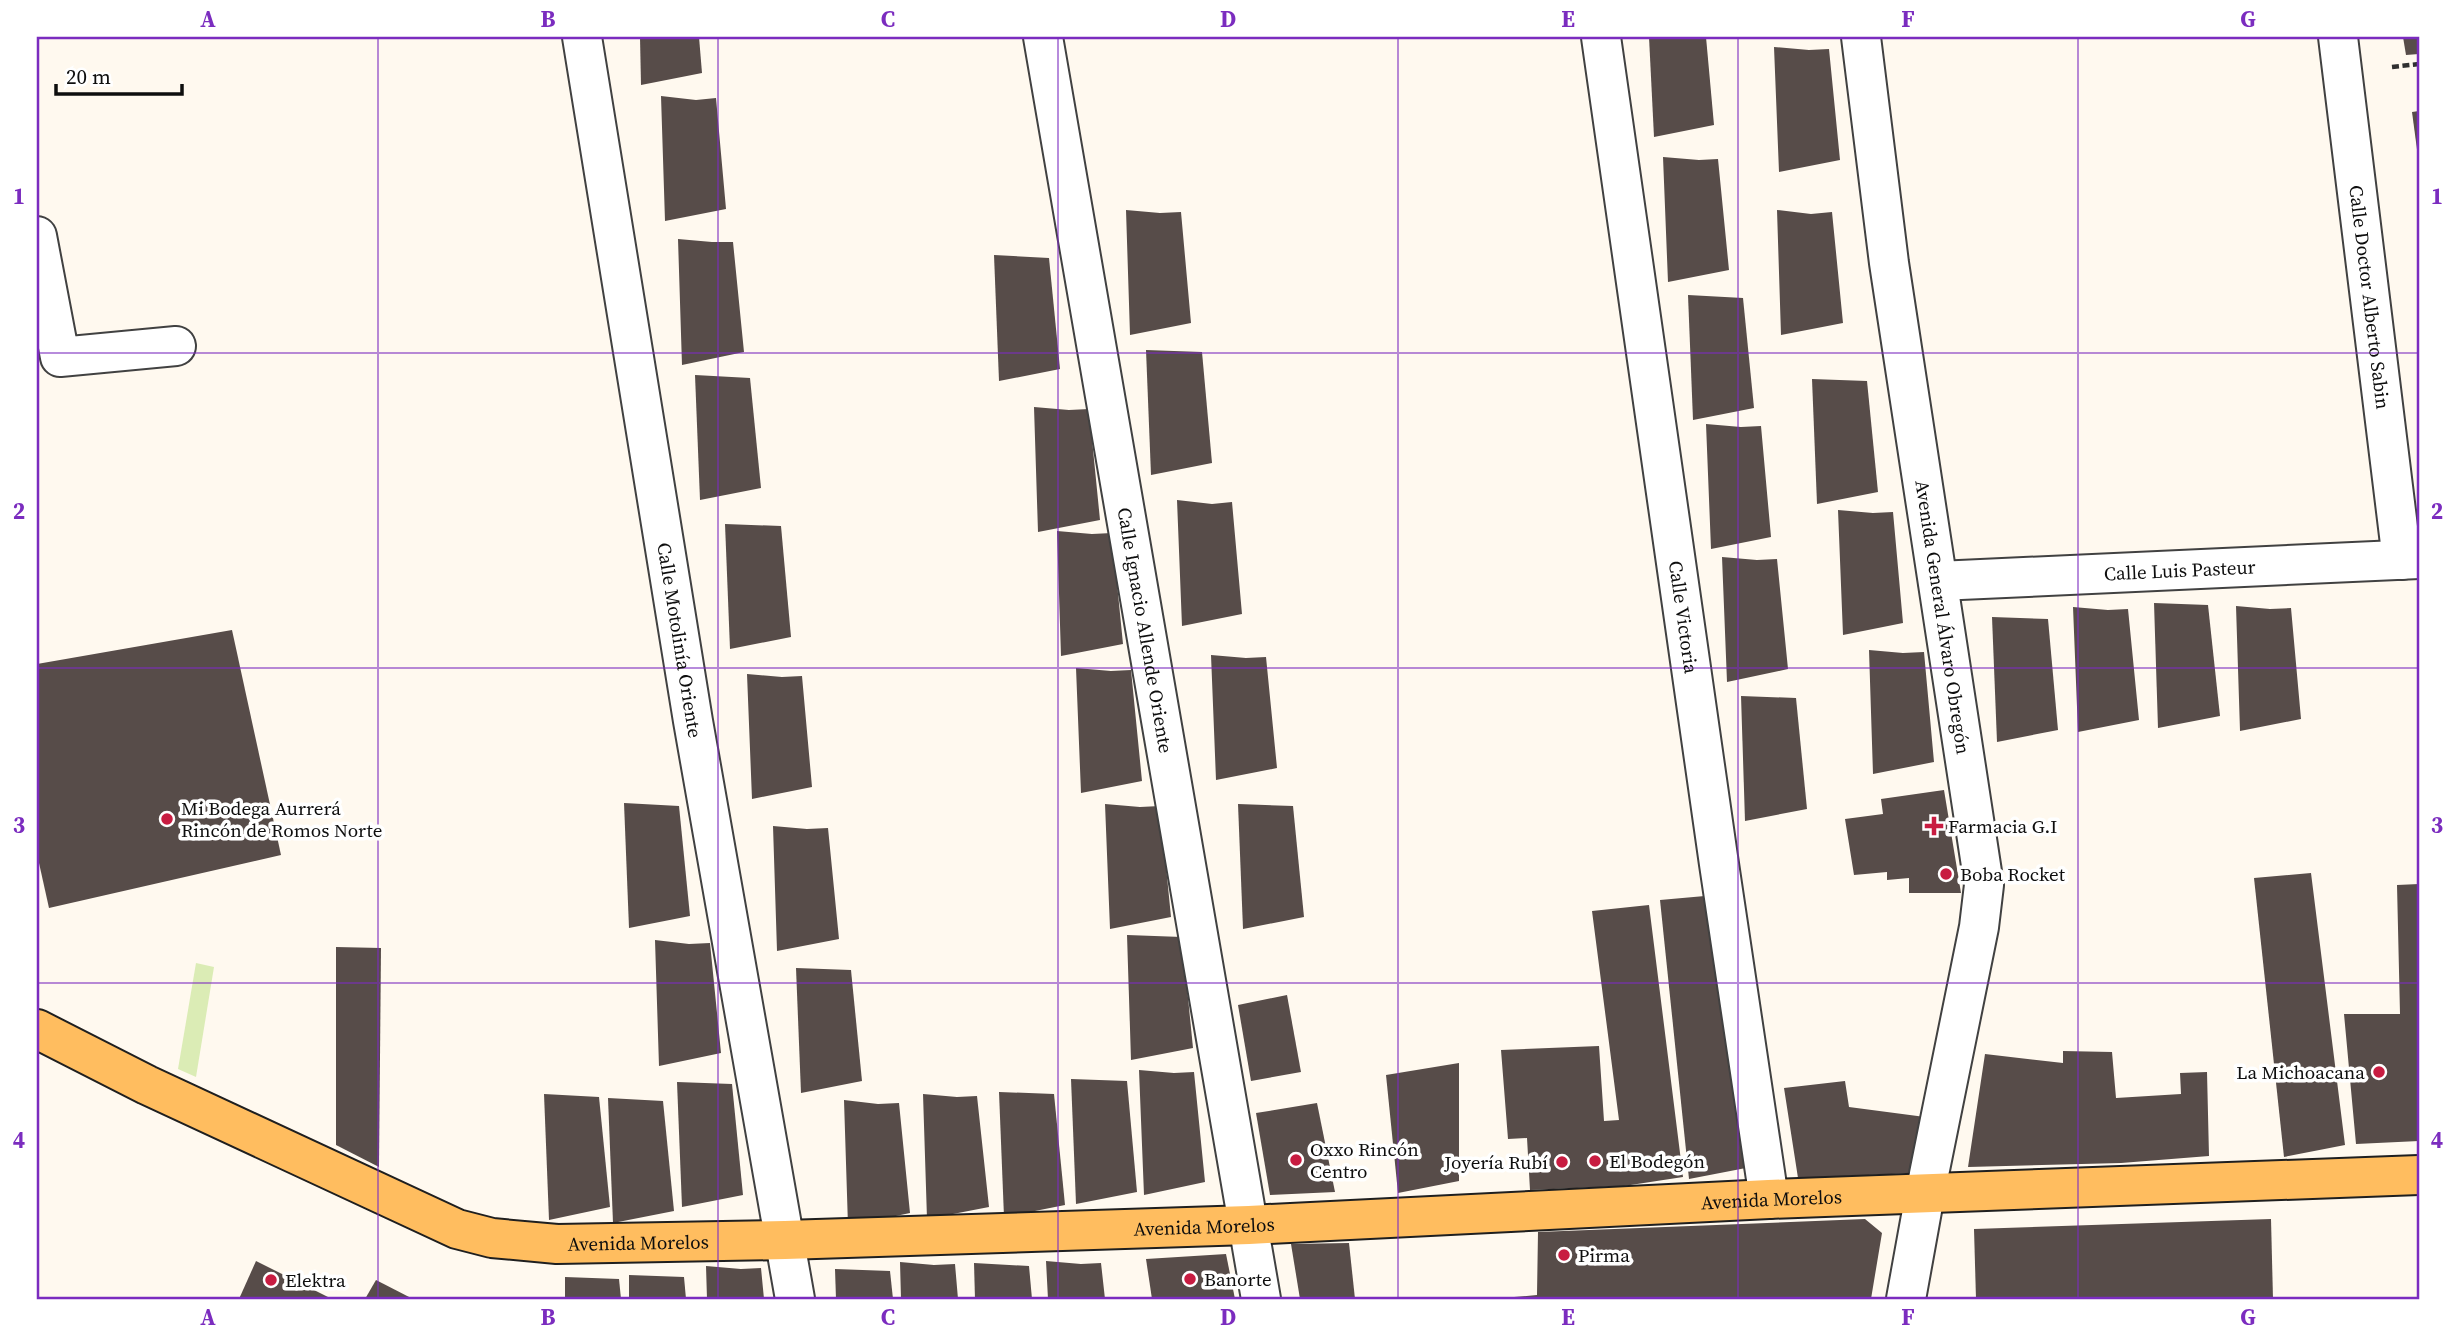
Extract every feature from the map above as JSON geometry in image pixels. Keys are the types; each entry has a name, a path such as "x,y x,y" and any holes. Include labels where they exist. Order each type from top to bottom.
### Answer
{"main road":[{"name":"Avenida Morelos","path":"37,1029 147,1085 457,1229 492,1238 557,1244 785,1240 1249,1225 1769,1199 2419,1175"}],"street":[{"name":"Calle Motolinía Oriente","path":"582,37 693,721 795,1299"},
{"name":"Calle Ignacio Allende Oriente","path":"1043,37 1261,1299"},
{"name":"Calle Victoria","path":"1601,37 1769,1199"},
{"name":"Avenida General Álvaro Obregón","path":"1861,37 1889,262 1984,886 1979,927 1906,1299"},
{"name":"Calle Doctor Alberto Sabin","path":"2338,37 2410,559"},
{"path":"37,236 60,357 176,345"},
{"name":"Calle Luis Pasteur","path":"1938,581 2410,559"}],"path":[{"path":"2392,67 2419,64"}],"green space":[{"path":"196,963 214,967 196,1077 178,1069"}],"building":[{"path":"640,37 699,37 702,73 641,85"},
{"path":"1649,37 1706,37 1714,125 1654,137"},
{"path":"2403,37 2419,37 2419,54 2406,55"},
{"path":"1774,47 1829,49 1840,160 1779,172"},
{"path":"661,96 696,100 716,98 726,209 665,221"},
{"path":"2419,111 2419,157 2418,157 2412,112"},
{"path":"1663,157 1718,159 1729,270 1668,282"},
{"path":"1126,210 1181,212 1191,323 1130,335"},
{"path":"1777,210 1811,214 1832,212 1843,323 1781,335"},
{"path":"678,239 733,242 744,352 682,365"},
{"path":"994,255 1049,258 1060,369 999,381"},
{"path":"1688,295 1743,298 1754,408 1693,420"},
{"path":"1146,350 1202,352 1212,463 1151,475"},
{"path":"695,375 750,378 761,488 700,500"},
{"path":"1812,379 1867,381 1878,492 1817,504"},
{"path":"1034,407 1089,409 1100,520 1038,532"},
{"path":"1706,424 1761,426 1771,537 1711,549"},
{"path":"1177,500 1212,504 1232,502 1242,614 1182,626"},
{"path":"1838,510 1893,512 1903,623 1843,635"},
{"path":"725,524 781,526 791,637 730,649"},
{"path":"1057,531 1112,533 1123,644 1061,656"},
{"path":"1722,557 1777,559 1788,669 1727,682"},
{"path":"2154,603 2208,605 2220,716 2158,728"},
{"path":"2236,606 2291,608 2301,719 2240,731"},
{"path":"2073,607 2128,609 2139,720 2078,732"},
{"path":"1992,617 2048,619 2058,730 1997,742"},
{"path":"232,630 281,855 49,908 37,854 37,664"},
{"path":"1869,650 1924,652 1934,762 1873,774"},
{"path":"1211,655 1266,657 1277,768 1216,780"},
{"path":"1076,668 1131,670 1142,781 1081,793"},
{"path":"747,674 802,676 812,787 752,799"},
{"path":"1741,696 1796,698 1807,809 1745,821"},
{"path":"1944,790 1961,893 1909,893 1909,878 1887,880 1887,872 1854,875 1845,819 1883,814 1881,799"},
{"path":"624,803 679,806 690,916 629,928"},
{"path":"1105,804 1160,806 1171,917 1110,929"},
{"path":"1238,804 1293,806 1304,917 1243,929"},
{"path":"773,826 828,828 839,939 777,951"},
{"path":"2311,873 2345,1145 2284,1157 2254,878"},
{"name":"La Michoacana","path":"2419,884 2419,1141 2356,1144 2344,1014 2400,1014 2397,885"},
{"path":"1716,895 1751,1167 1689,1179 1660,900"},
{"path":"1649,905 1683,1177 1624,1186 1530,1190 1527,1138 1508,1139 1501,1050 1599,1046 1604,1121 1619,1120 1592,911"},
{"path":"1127,935 1182,937 1193,1048 1131,1060"},
{"path":"655,940 689,944 710,943 721,1053 659,1066"},
{"path":"336,947 381,948 379,1167 336,1145"},
{"path":"796,968 851,970 862,1081 801,1093"},
{"path":"1287,995 1301,1072 1251,1081 1238,1005"},
{"path":"2063,1051 2112,1052 2116,1098 2181,1094 2180,1073 2207,1072 2209,1156 2121,1163 1968,1167 1985,1054 2063,1063"},
{"path":"1459,1063 1459,1181 1398,1193 1386,1075"},
{"path":"1139,1070 1194,1072 1205,1182 1144,1195"},
{"path":"1071,1079 1127,1081 1137,1192 1076,1204"},
{"path":"1845,1081 1849,1107 1925,1117 1915,1173 1798,1178 1784,1088"},
{"path":"677,1082 732,1084 743,1195 682,1207"},
{"path":"999,1092 1054,1094 1065,1205 1004,1217"},
{"path":"544,1094 599,1097 610,1207 549,1220"},
{"path":"923,1094 977,1096 989,1207 927,1219"},
{"path":"608,1098 663,1101 674,1211 613,1223"},
{"path":"844,1100 878,1104 899,1103 910,1213 848,1226"},
{"path":"1317,1103 1335,1192 1270,1195 1256,1113"},
{"path":"1865,1219 1882,1233 1871,1299 1514,1299 1537,1295 1538,1232"},
{"path":"2271,1219 2273,1299 1976,1299 1974,1229"},
{"path":"1349,1243 1355,1299 1300,1299 1291,1244"},
{"name":"Banorte","path":"1226,1254 1235,1299 1152,1299 1146,1259"},
{"name":"Elektra","path":"256,1261 332,1299 239,1299"},
{"path":"1046,1261 1101,1263 1105,1299 1048,1299"},
{"path":"900,1262 955,1264 958,1299 901,1299"},
{"path":"974,1263 1029,1266 1032,1299 975,1299"},
{"path":"706,1266 761,1268 764,1299 707,1299"},
{"path":"835,1269 890,1271 893,1299 836,1299"},
{"path":"629,1275 684,1277 686,1299 629,1299"},
{"path":"565,1277 619,1279 621,1299 565,1299"},
{"name":"Elektra","path":"376,1280 413,1299 365,1299"}],"place":[{"name":"Mi Bodega Aurrerá Rincón de Romos Norte","path":"167,819"},
{"name":"Farmacia G.I","path":"1934,826"},
{"name":"Boba Rocket","path":"1946,874"},
{"name":"La Michoacana","path":"2379,1072"},
{"name":"Oxxo Rincón Centro","path":"1296,1160"},
{"name":"El Bodegón","path":"1595,1161"},
{"name":"Joyería Rubí","path":"1562,1162"},
{"name":"Pirma","path":"1564,1255"},
{"name":"Banorte","path":"1190,1279"},
{"name":"Elektra","path":"271,1280"}]}
